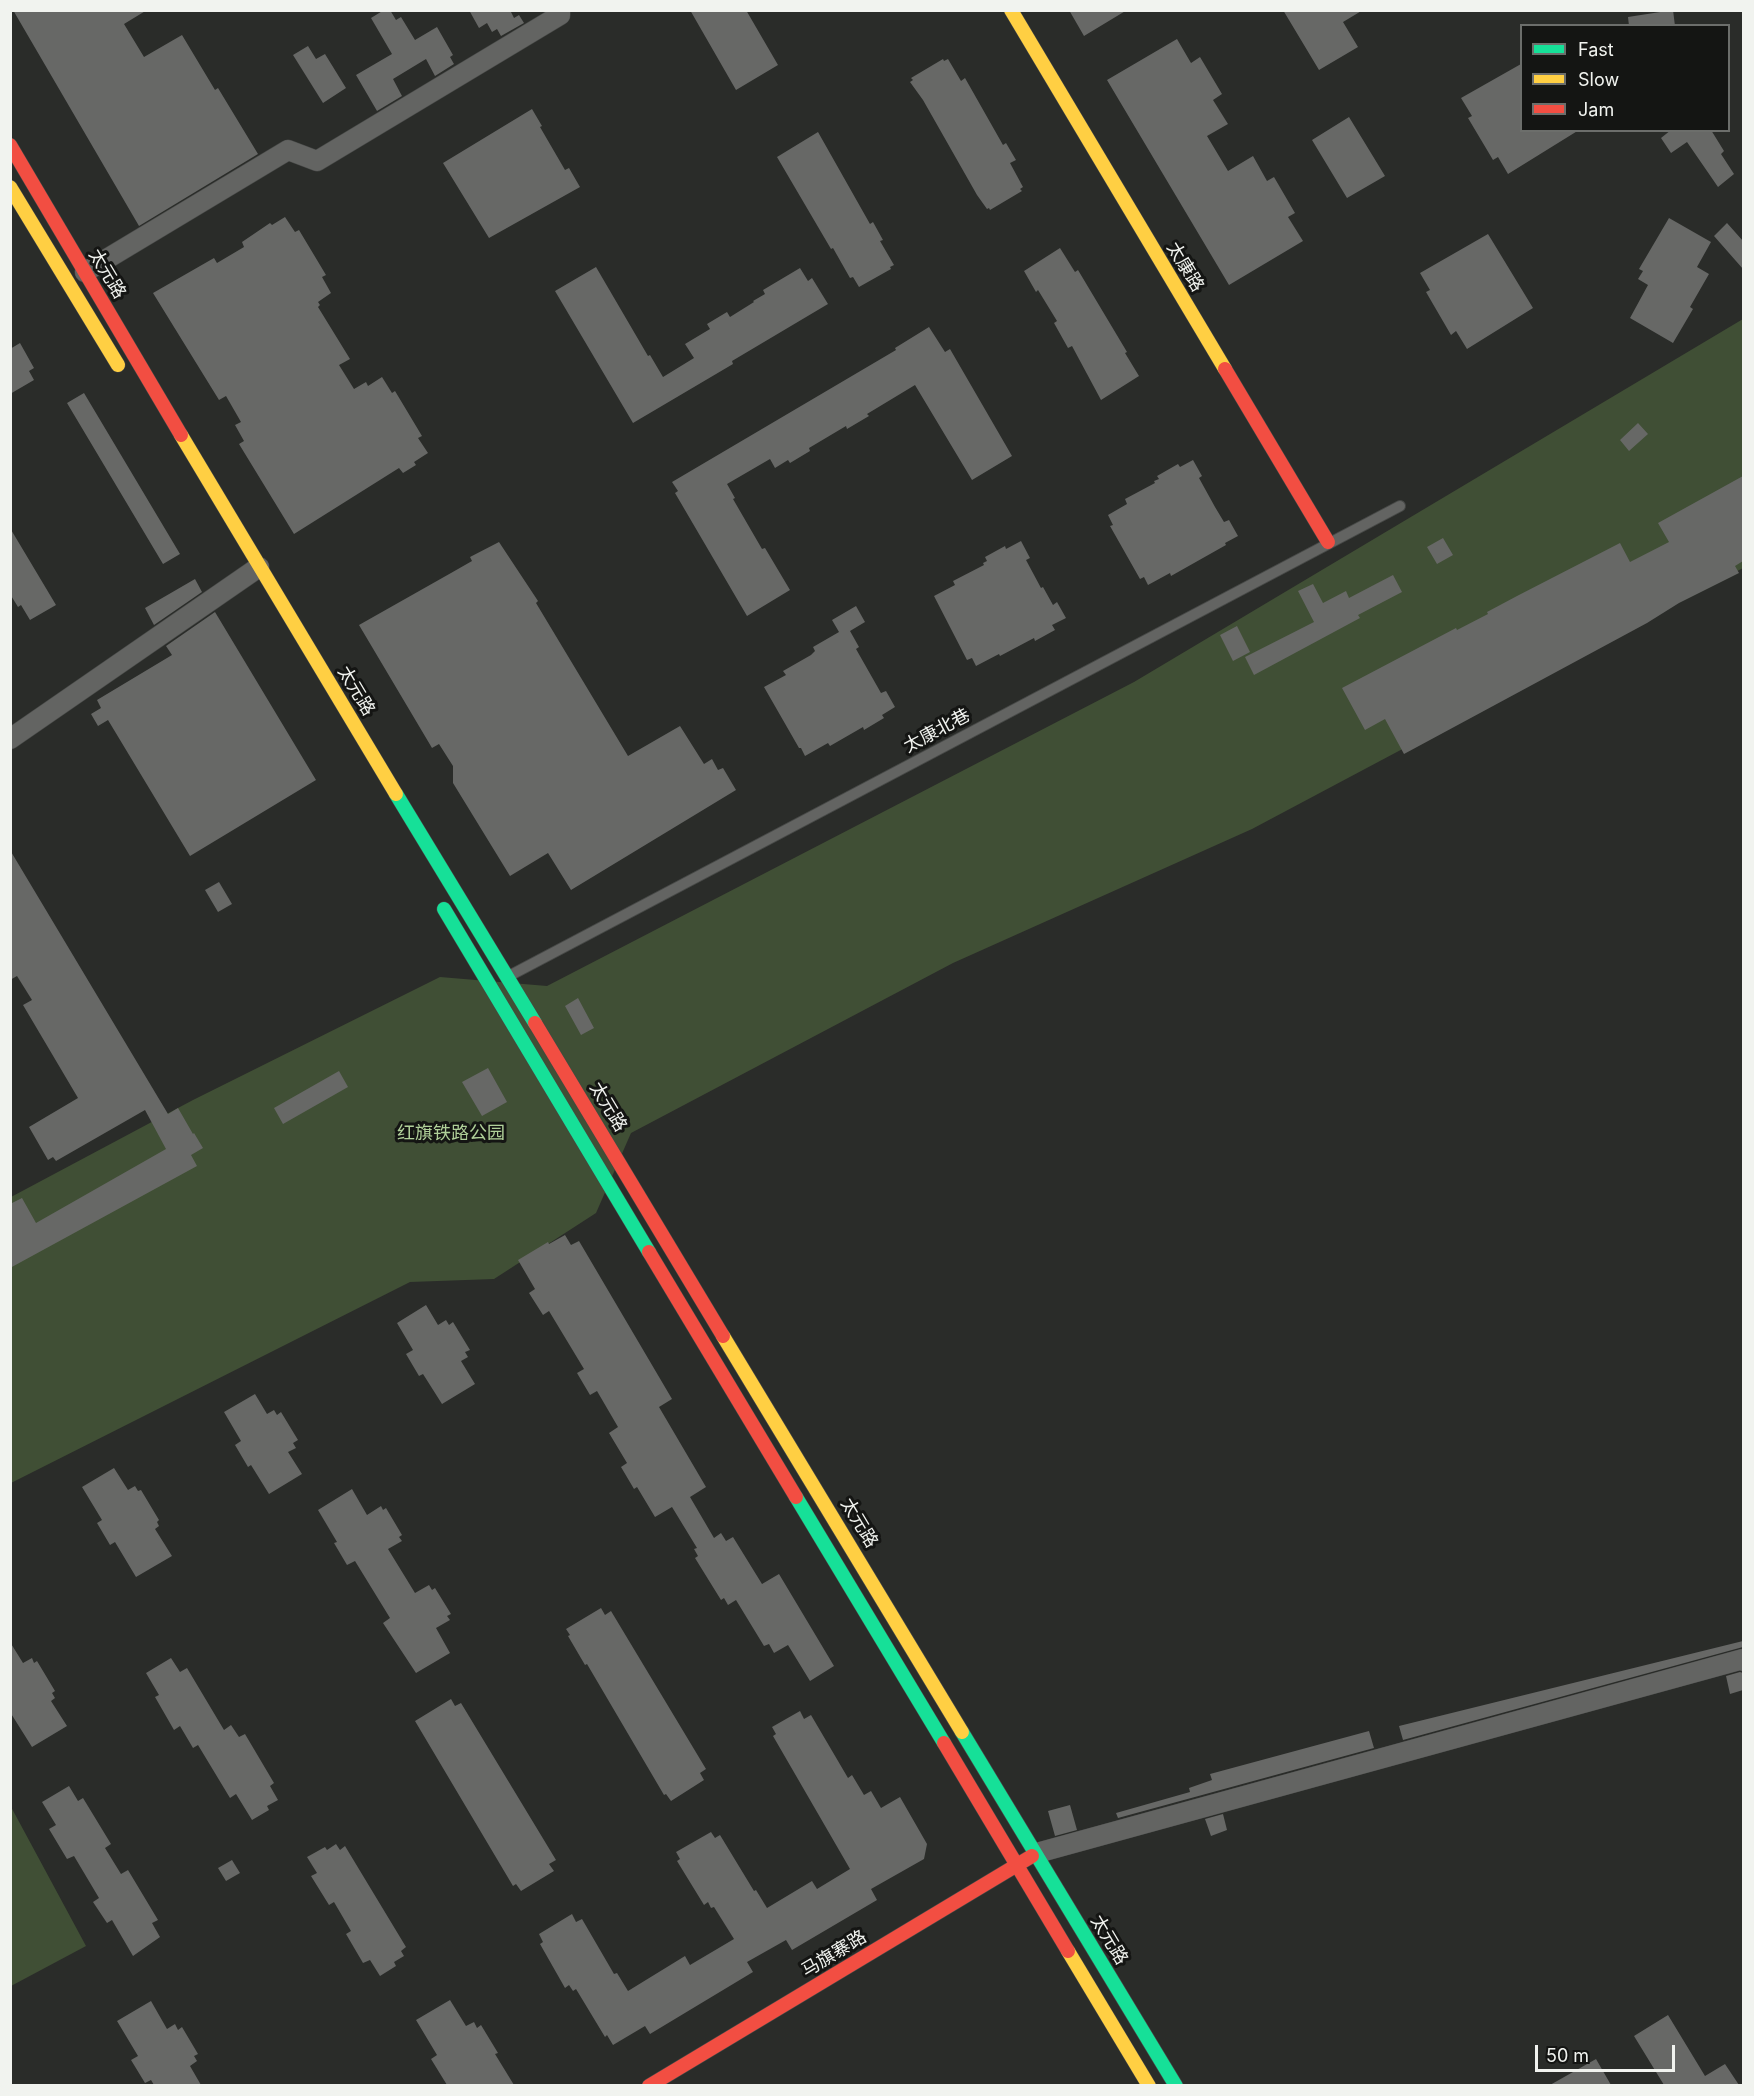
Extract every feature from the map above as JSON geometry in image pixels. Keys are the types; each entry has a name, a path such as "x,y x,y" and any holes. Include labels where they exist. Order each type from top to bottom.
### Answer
{"main road":[{"name":"太康路","path":"1011,10 1328,542"},
{"name":"太元路","path":"10,146 86,272 248,574 508,977 1176,2085"},
{"path":"10,187 126,379"},
{"path":"438,900 1018,1865 1021,1884 1149,2085"},
{"path":"1021,1884 1041,1861"},
{"name":"马旗寨路","path":"649,2085 1018,1865 1041,1861"}],"street":[{"path":"86,272 288,150 317,161 560,15 560,10"},
{"path":"10,739 248,574"},
{"path":"1041,1861 1743,1659 1743,1661"}],"lane":[{"name":"太康北巷","path":"490,985 1400,506"}],"green space":[{"name":"红旗铁路公园","path":"1743,319 1743,568 1252,829 953,963 631,1133 596,1213 494,1279 410,1282 11,1483 11,1197 193,1100 440,977 547,986 1134,682"},
{"path":"10,1805 86,1946 11,1986 10,1986"}],"building":[{"path":"13,10 147,10 124,24 144,57 182,35 215,90 218,88 258,154 139,226"},
{"path":"384,10 390,10 396,20 401,17 415,40 437,27 453,55 450,57 454,64 435,76 426,59 393,79 402,96 377,111 356,75 392,54 371,18"},
{"path":"469,10 510,10 514,18 519,15 524,23 501,36 497,29 492,32 487,23 479,28"},
{"path":"690,10 746,10 778,65 736,90"},
{"path":"1069,10 1127,10 1084,36"},
{"path":"1283,10 1363,10 1343,22 1358,47 1319,70"},
{"path":"1673,10 1675,24 1629,24 1628,17"},
{"path":"1177,39 1191,63 1200,57 1222,94 1213,100 1228,124 1207,136 1228,171 1253,156 1267,181 1274,177 1295,213 1288,217 1303,241 1229,285 1107,80"},
{"path":"308,46 316,59 325,54 346,88 323,103 293,55"},
{"path":"943,59 944,61 948,59 961,81 965,78 1003,145 1006,143 1016,160 1010,163 1023,187 1020,189 1022,191 990,210 977,195 923,100 910,82 913,80 911,78"},
{"path":"1520,65 1520,132 1576,132 1508,174 1498,157 1493,160 1468,118 1472,116 1461,98"},
{"path":"532,109 565,170 569,168 580,187 489,238 443,163"},
{"path":"1349,117 1385,176 1347,198 1312,140"},
{"path":"818,132 870,224 873,222 883,240 880,241 894,265 859,287 853,277 850,278 833,248 831,249 777,157"},
{"path":"1668,132 1712,132 1724,151 1721,154 1734,174 1718,187 1687,142 1671,153 1661,138"},
{"path":"285,217 295,232 299,230 326,275 322,277 331,293 318,302 320,305 318,307 350,359 339,365 354,389 366,382 368,386 382,377 392,393 395,391 422,436 418,438 428,453 414,462 416,465 403,473 399,468 294,534 239,444 244,441 235,425 241,422 226,396 219,400 153,293 214,258 217,263 244,247 242,242 270,223 272,225"},
{"path":"1669,218 1711,242 1697,267 1709,274 1690,307 1693,309 1673,343 1630,318 1648,285 1638,279 1643,271 1639,269"},
{"path":"1727,223 1743,241 1743,269 1714,236"},
{"path":"1488,234 1533,308 1467,349 1456,331 1451,335 1426,292 1430,290 1420,273"},
{"path":"1060,248 1075,272 1078,270 1139,376 1101,400 1072,346 1068,348 1054,323 1057,321 1024,271"},
{"path":"596,267 648,356 650,355 663,377 694,358 685,344 710,329 707,324 727,312 730,317 765,294 763,290 800,268 808,281 812,278 828,304 633,423 555,291"},
{"path":"929,327 945,352 950,349 1012,456 972,480 915,385 867,414 869,416 847,429 846,426 809,448 810,451 790,463 788,460 775,468 770,459 727,484 735,498 733,499 762,549 765,548 790,590 747,616 675,493 678,491 672,482 896,350 895,348"},
{"path":"20,343 34,368 29,371 34,380 10,394 10,349"},
{"path":"84,393 180,554 163,564 67,403"},
{"path":"1638,423 1648,434 1629,451 1620,440"},
{"path":"1193,460 1202,476 1199,478 1215,507 1224,522 1229,520 1238,536 1171,576 1170,573 1148,585 1144,577 1140,579 1110,526 1113,525 1108,515 1127,504 1125,499 1155,483 1154,481 1159,479 1157,476 1178,464 1180,467"},
{"path":"1743,476 1743,561 1735,566 1739,573 1679,603 1647,623 1404,754 1385,719 1365,730 1342,688 1456,628 1457,630 1488,614 1487,612 1620,543 1630,562 1669,542 1658,523"},
{"path":"10,528 56,605 30,620 21,605 18,607 10,594"},
{"path":"1443,538 1453,555 1437,564 1427,547"},
{"path":"1021,541 1030,558 1026,560 1041,588 1043,587 1053,605 1057,602 1066,618 1052,625 1055,630 1035,641 1034,638 976,666 972,658 967,660 934,596 955,585 953,581 984,565 983,563 987,561 985,557 1005,546 1006,549"},
{"path":"499,542 538,601 536,603 628,756 680,726 704,764 712,759 718,770 723,768 736,790 571,890 548,853 510,876 453,783 453,766 439,744 432,748 359,625 472,561 470,557"},
{"path":"1393,575 1402,592 1358,615 1360,618 1254,675 1245,657 1314,622 1298,591 1313,584 1323,603 1346,591 1349,598"},
{"path":"195,579 202,592 154,625 145,608"},
{"path":"856,606 865,622 850,631 859,647 856,649 881,693 886,691 895,707 882,715 884,718 864,730 863,727 830,746 828,743 805,756 764,687 786,675 783,671 811,655 815,651 813,647 839,632 832,620"},
{"path":"215,612 316,780 190,856 108,720 98,726 91,714 101,708 97,700 172,655 166,646"},
{"path":"1237,626 1250,652 1233,661 1220,635"},
{"path":"10,850 168,1114 178,1108 203,1148 191,1155 197,1166 10,1268 10,1204 22,1198 36,1223 166,1149 145,1110 56,1161 53,1157 48,1160 29,1127 78,1098 23,1005 32,1000 17,976 10,980"},
{"path":"219,882 232,904 218,912 205,890"},
{"path":"578,998 594,1028 581,1035 565,1006"},
{"path":"488,1068 507,1102 482,1116 462,1082"},
{"path":"339,1071 348,1087 283,1124 274,1108"},
{"path":"565,1235 571,1245 579,1241 672,1399 659,1407 706,1487 690,1497 714,1538 721,1533 726,1541 733,1537 762,1584 779,1574 834,1666 810,1681 788,1645 774,1653 769,1644 764,1646 736,1600 728,1605 724,1598 721,1600 695,1558 698,1556 694,1549 697,1548 672,1507 655,1517 637,1487 634,1489 621,1467 627,1463 609,1433 618,1427 597,1391 590,1395 577,1373 584,1369 549,1311 543,1315 529,1293 535,1289 518,1260 548,1242 549,1244"},
{"path":"426,1305 438,1325 446,1320 449,1325 453,1322 470,1350 465,1352 468,1357 461,1361 475,1384 442,1404 423,1374 419,1376 406,1354 413,1350 397,1323"},
{"path":"255,1394 267,1414 274,1410 277,1415 281,1412 298,1440 293,1443 296,1448 288,1452 302,1474 269,1494 251,1465 248,1467 235,1445 241,1441 224,1412"},
{"path":"114,1468 128,1490 135,1486 138,1491 141,1490 159,1520 157,1522 159,1526 155,1529 172,1556 136,1577 115,1542 110,1545 97,1523 102,1520 82,1487"},
{"path":"352,1489 367,1515 381,1506 383,1510 386,1508 402,1535 399,1537 402,1541 388,1549 415,1593 429,1585 432,1590 435,1588 451,1614 447,1616 450,1620 436,1628 450,1653 416,1673 383,1623 390,1618 355,1561 347,1565 334,1543 337,1542 318,1510"},
{"path":"601,1608 605,1615 611,1611 706,1769 700,1773 704,1780 671,1801 666,1794 664,1795 568,1636 570,1635 566,1629"},
{"path":"1743,1641 1743,1647 1403,1740 1399,1726"},
{"path":"10,1642 23,1663 32,1658 34,1663 37,1661 55,1691 52,1693 55,1698 51,1701 67,1726 32,1747 10,1712"},
{"path":"171,1658 180,1672 187,1668 224,1730 231,1725 239,1737 245,1734 274,1783 270,1786 278,1800 267,1806 269,1810 252,1820 236,1794 230,1798 198,1745 193,1748 180,1726 174,1730 155,1697 159,1695 146,1673"},
{"path":"1743,1673 1743,1690 1730,1694 1726,1676"},
{"path":"451,1699 455,1706 461,1703 556,1860 549,1864 554,1871 521,1891 516,1884 513,1886 415,1721"},
{"path":"800,1711 804,1719 811,1715 848,1778 852,1775 864,1795 871,1791 881,1808 900,1797 927,1844 924,1859 871,1889 877,1900 792,1950 786,1940 747,1962 753,1972 650,2034 645,2026 613,2045 607,2035 605,2037 576,1989 573,1991 569,1985 565,1988 540,1944 543,1942 539,1934 572,1914 576,1922 582,1919 614,1974 617,1973 628,1991 685,1956 690,1965 734,1939 714,1907 711,1908 708,1902 704,1905 677,1861 680,1859 676,1852 711,1832 715,1838 720,1835 767,1908 812,1881 817,1889 850,1869 773,1736 776,1734 772,1727"},
{"path":"1369,1731 1374,1748 1118,1818 1116,1813 1190,1792 1189,1788 1212,1780 1210,1774"},
{"path":"69,1786 78,1801 83,1798 111,1844 105,1848 121,1874 128,1870 158,1920 152,1923 160,1937 133,1956 112,1920 107,1923 93,1902 99,1898 74,1856 67,1859 49,1829 56,1825 42,1802"},
{"path":"1070,1805 1077,1830 1055,1836 1048,1811"},
{"path":"1223,1814 1227,1830 1211,1836 1205,1819"},
{"path":"336,1844 340,1850 345,1846 406,1947 401,1951 404,1956 394,1962 396,1966 380,1976 370,1960 363,1963 346,1934 351,1931 334,1902 329,1905 311,1876 317,1873 307,1857"},
{"path":"232,1860 240,1873 226,1881 218,1868"},
{"path":"450,2000 466,2026 474,2022 477,2028 481,2025 514,2085 447,2085 431,2059 437,2055 416,2020"},
{"path":"151,2001 167,2029 175,2024 178,2030 182,2027 198,2054 194,2056 197,2061 190,2066 201,2085 154,2085 151,2080 145,2083 131,2060 138,2056 117,2021"},
{"path":"1668,2015 1705,2076 1725,2064 1739,2085 1664,2085 1634,2036"},
{"path":"1596,2059 1611,2085 1550,2085"}],"traffic: fast":[{"path":"396,794 535,1023"},
{"path":"444,909 649,1252"},
{"path":"796,1497 944,1743"},
{"path":"962,1732 1176,2086"}],"traffic: slow":[{"path":"1011,10 1225,369"},
{"path":"10,187 118,365"},
{"path":"181,435 396,794"},
{"path":"723,1336 962,1732"},
{"path":"1068,1951 1149,2086"}],"traffic: jam":[{"path":"10,145 181,435"},
{"path":"1225,369 1328,542"},
{"path":"535,1023 723,1336"},
{"path":"649,1252 796,1497"},
{"path":"944,1743 1068,1951"},
{"path":"649,2086 1032,1856"}]}
